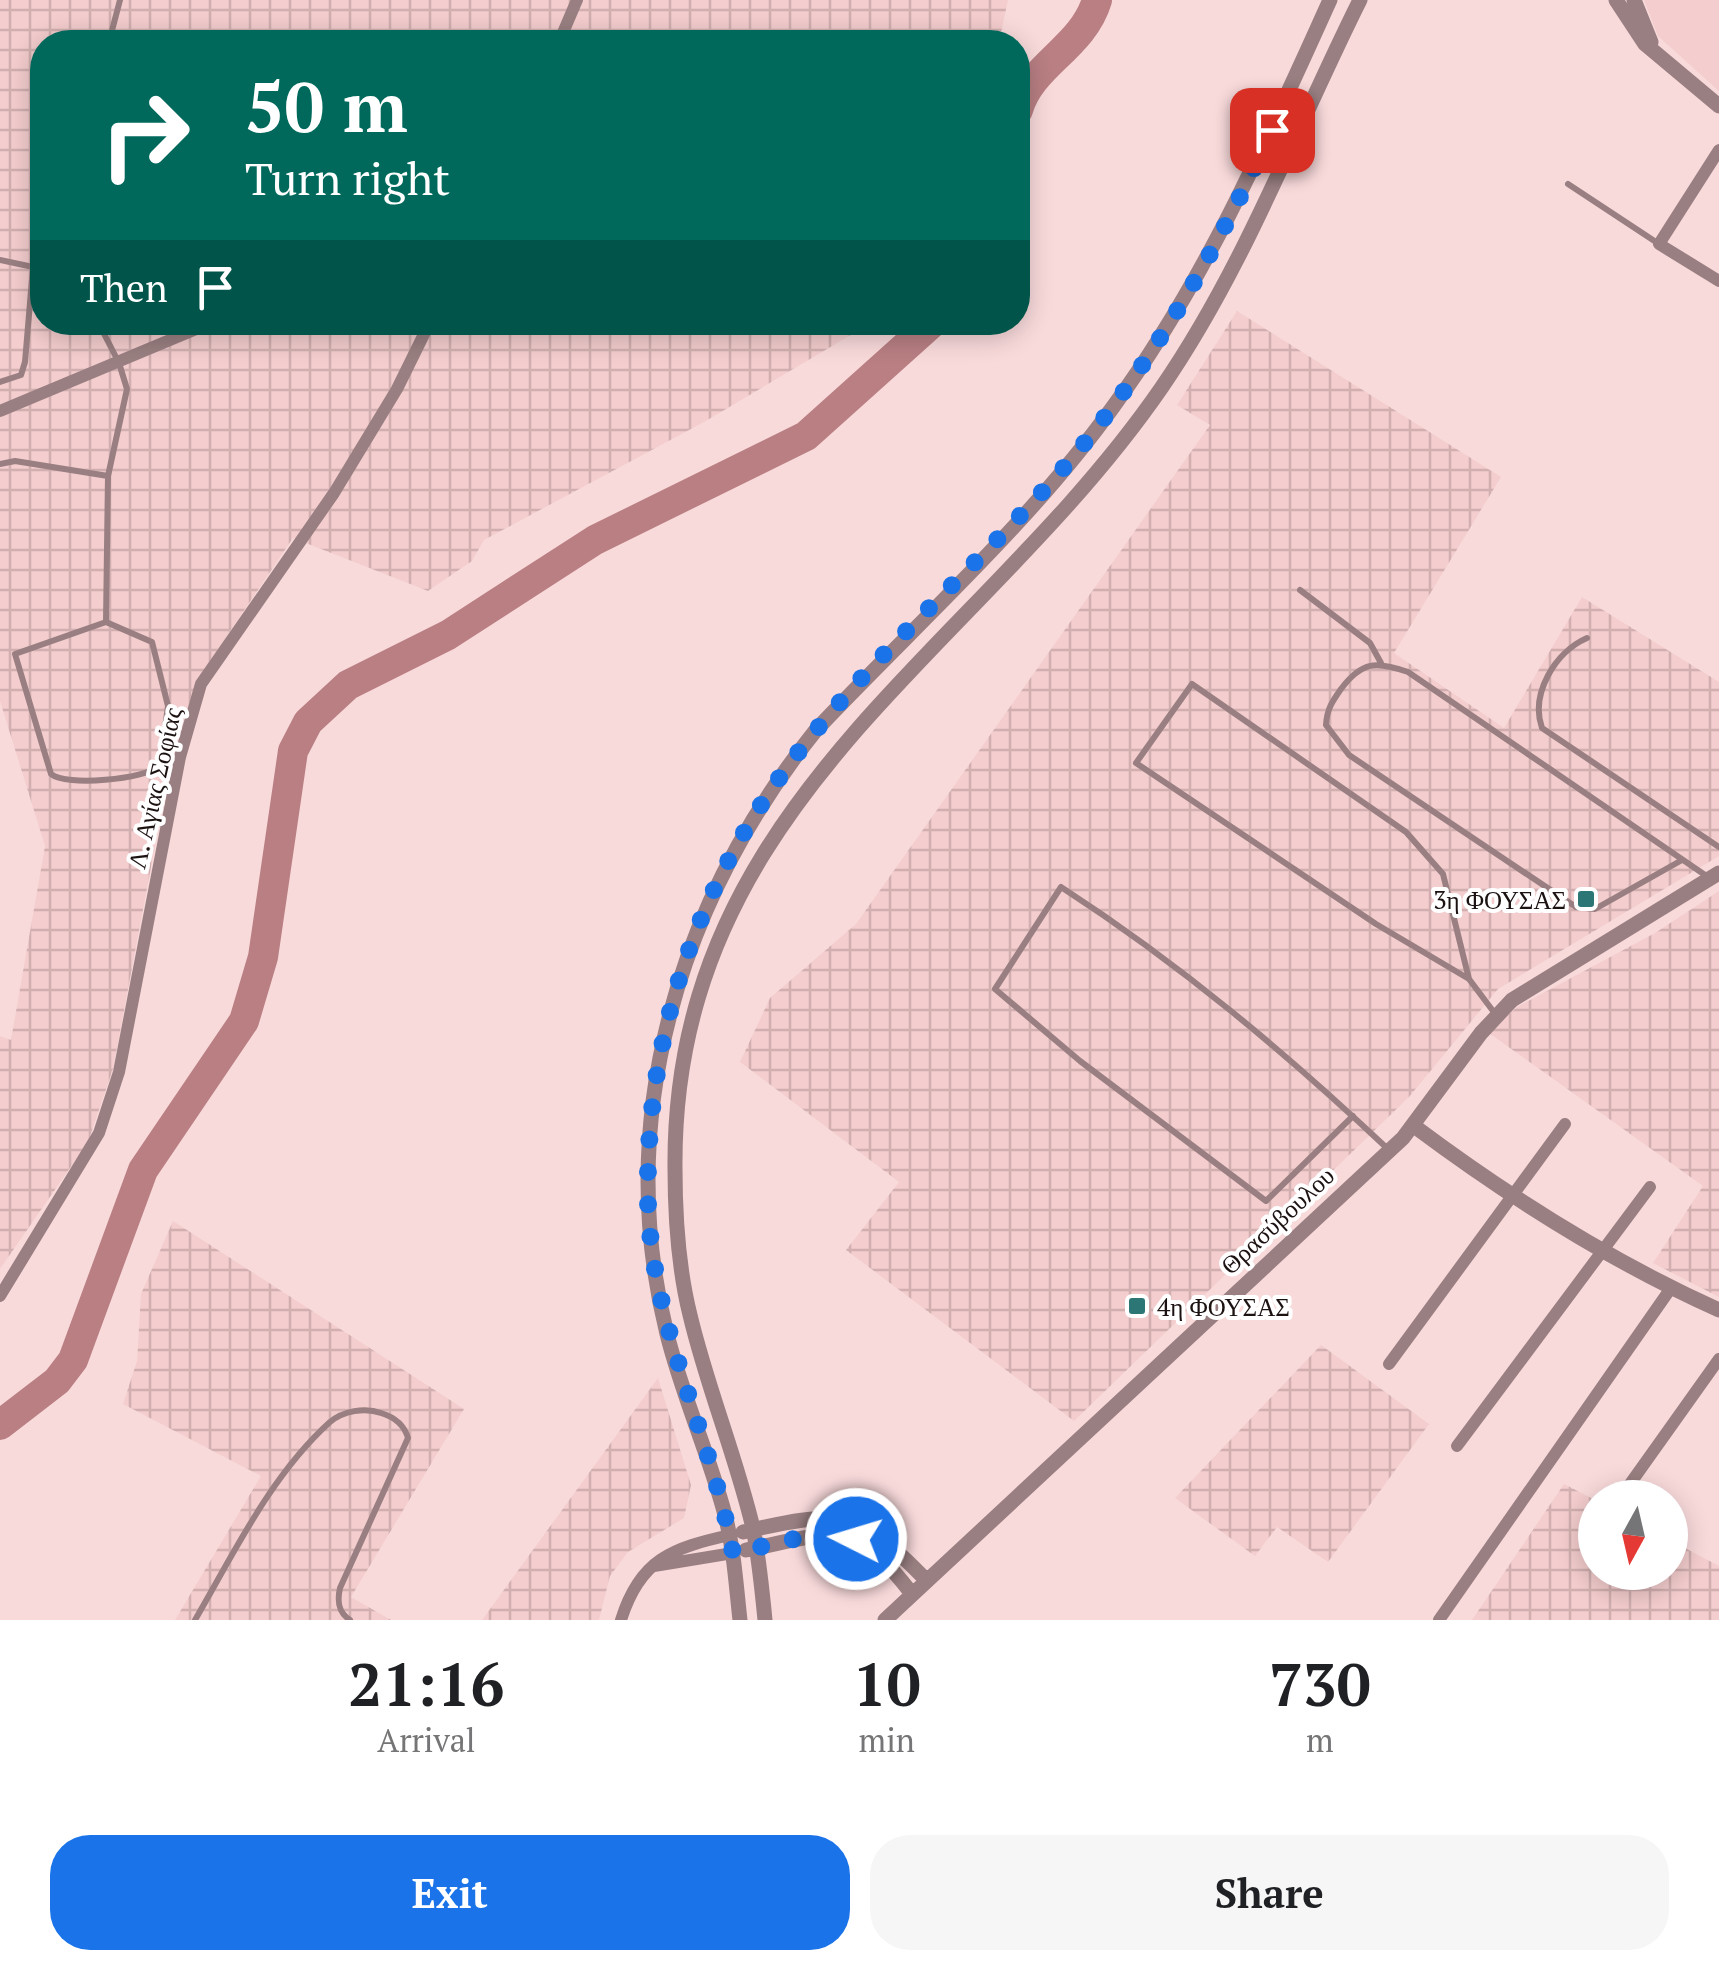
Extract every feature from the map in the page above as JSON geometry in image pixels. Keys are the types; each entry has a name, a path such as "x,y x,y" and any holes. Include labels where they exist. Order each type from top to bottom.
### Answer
{"street":[{"path":"563,30 577,0"},
{"path":"740,1620 730,1535 667,1334 648,1208 653,1084 678,976 696,926 730,856 780,775 816,730 1066,465 1157,344 1245,187 1330,0"},
{"path":"765,1620 753,1530 689,1312 679,1253 674,1166 689,1040 727,921 782,820 820,770 1060,514 1162,388 1258,222 1360,0"},
{"path":"1616,0 1633,30 1719,106"},
{"path":"1634,0 1643,26 1662,57"},
{"path":"1719,150 1659,244 1719,281"},
{"path":"0,412 184,335"},
{"name":"Λ. Αγίας Σοφίας","path":"0,1296 99,1133 120,1072 180,756 202,684 334,493 398,389 424,335"},
{"name":"Θρασύβουλου","path":"885,1620 1414,1126 1422,1106 1512,1000 1715,876"},
{"path":"1388,1364 1565,1124"},
{"path":"1414,1126 1512,1196 1671,1288 1719,1310"},
{"path":"1457,1446 1650,1187"},
{"path":"1439,1620 1671,1288"},
{"path":"1633,1480 1719,1359"},
{"path":"622,1620 629,1594 651,1566 680,1546 826,1518 858,1522 885,1540 926,1580"},
{"path":"651,1566 825,1532 856,1539 870,1547 912,1594"}],"lane":[{"path":"112,30 120,0"},
{"path":"1568,184 1659,244"},
{"path":"0,260 30,267"},
{"path":"0,382 21,376 30,303"},
{"path":"105,335 120,363 127,389 108,476 106,622"},
{"path":"0,464 15,461 108,476"},
{"path":"1300,590 1370,643 1381,662"},
{"path":"106,622 152,642 168,706 160,766 148,774 64,782 50,774 15,654 106,622"},
{"path":"1587,638 1570,646 1542,686 1537,703 1542,728 1719,846"},
{"path":"1682,860 1595,909 1576,907 1349,755 1326,725 1327,708 1355,670 1366,664 1381,662 1408,672 1682,860 1715,876"},
{"path":"1469,979 1376,924 1136,762 1192,684 1406,832 1443,874 1469,979 1496,1016"},
{"path":"1353,1116 1266,1201 1080,1061 995,989 1061,887 1169,959 1353,1116 1389,1150"},
{"path":"195,1620 266,1499 332,1420 358,1410 379,1412 400,1422 408,1438 340,1588 337,1600 342,1615 350,1620"}],"shaded area":[{"path":"0,0 1008,0 1002,30 30,30 30,335 851,335 704,422 484,540 472,561 428,591 293,538 197,680 172,756 113,1069 88,1142 0,1269 0,1036 11,1040 45,846 0,701"},
{"path":"1644,0 1719,0 1719,91 1658,36"},
{"path":"1237,311 1501,477 1394,653 1504,728 1582,597 1719,682 1719,856 1498,989 1409,1097 1074,1421 846,1250 899,1182 740,1062 770,998 856,924 1210,425 1177,405"},
{"path":"1719,891 1719,1297 1653,1263 1703,1186 1489,1033 1517,1007 1655,933"},
{"path":"173,1221 464,1409 351,1597 391,1620 175,1620 261,1476 123,1404 137,1361 141,1294"},
{"path":"1321,1345 1429,1424 1328,1562 1277,1527 1255,1556 1175,1498"},
{"path":"658,1378 691,1485 684,1518 628,1552 610,1576 599,1620 482,1620"},
{"path":"1564,1484 1578,1491 1578,1590 1688,1590 1688,1550 1719,1566 1719,1620 1472,1620"}],"waterway":[{"path":"1030,86 1080,31 1097,0"},
{"path":"0,1425 57,1381 73,1360 143,1170 244,1021 263,957 293,751 308,722 348,685 448,635 595,540 806,436 919,335"}],"place":[{"name":"3η ΦΟΥΣΑΣ","path":"1586,899"},
{"name":"4η ΦΟΥΣΑΣ","path":"1137,1306"}],"route":[{"path":"856,1539 825,1532 733,1553 725,1514 667,1334 648,1208 653,1084 678,976 720,873 780,775 816,730 992,548 1111,411 1202,270 1272,130"}]}
